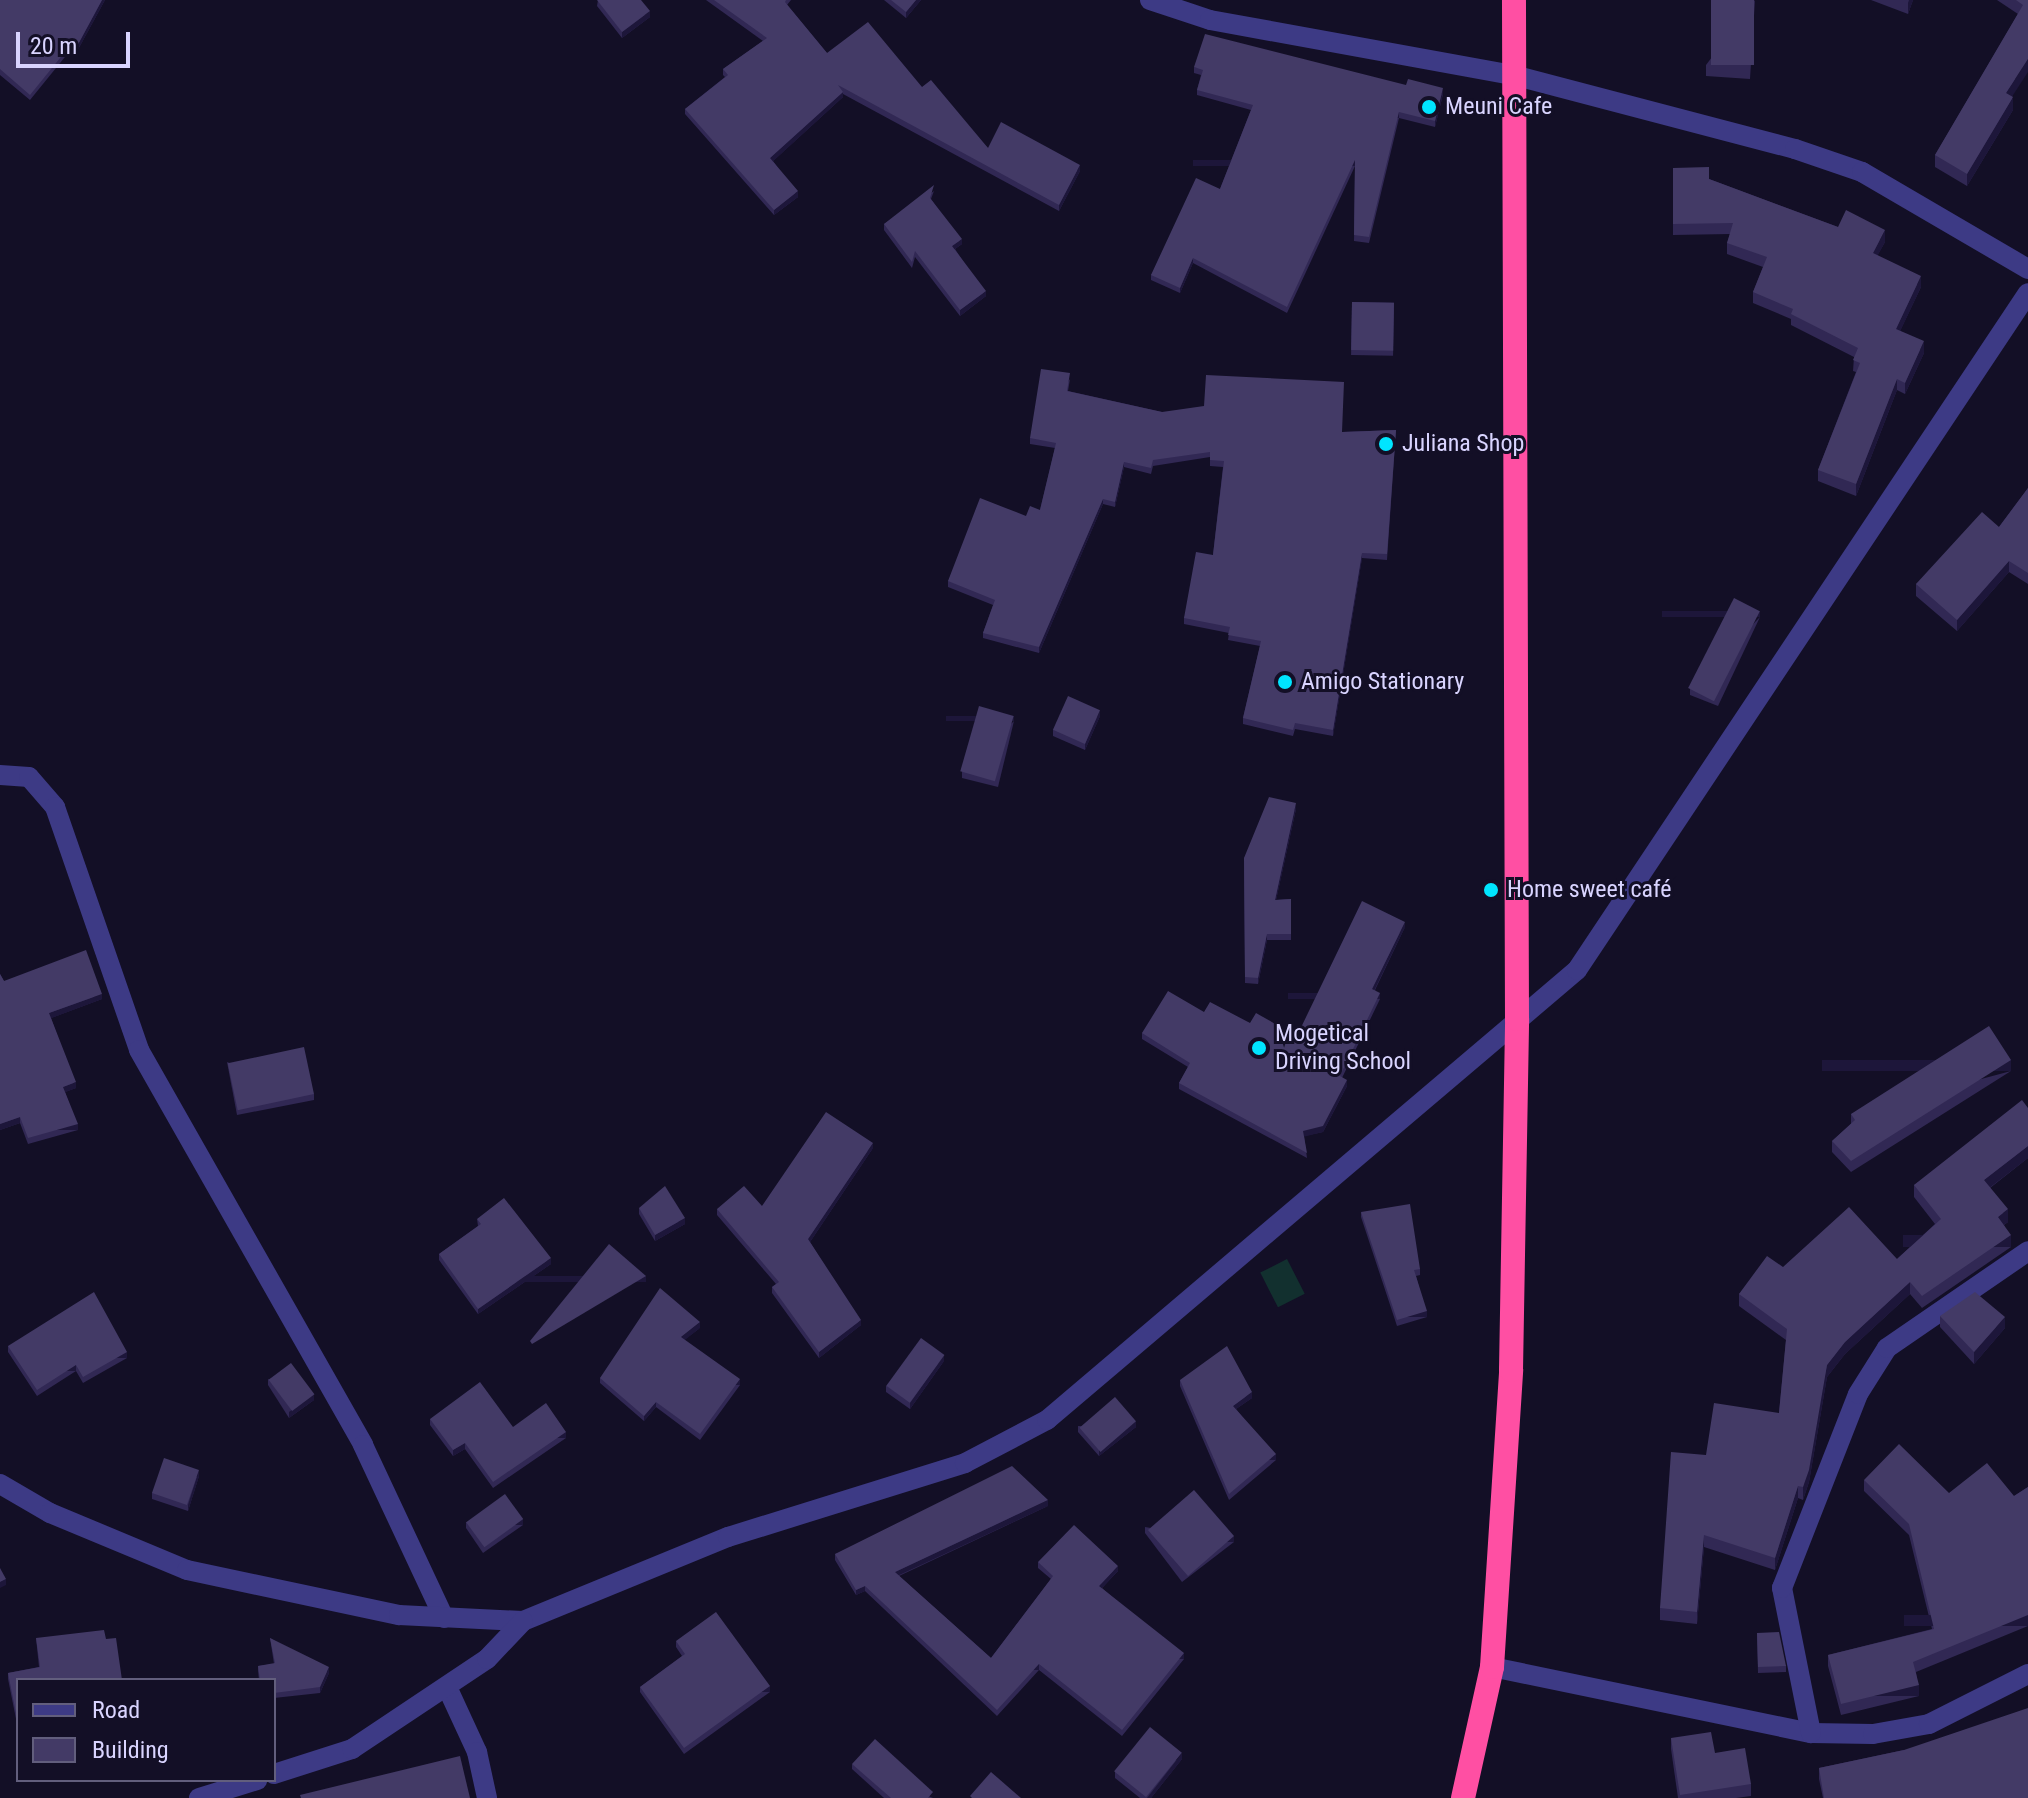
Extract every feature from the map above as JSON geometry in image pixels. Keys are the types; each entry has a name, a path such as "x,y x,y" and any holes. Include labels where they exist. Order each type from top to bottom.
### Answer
{"highway":[{"path":"1463,1798 1492,1667 1511,1370 1517,1019 1514,0"}],"street":[{"path":"1150,0 1210,20 1513,75 1795,149 1862,172 2028,269"},
{"path":"276,1773 352,1749 487,1659 523,1621 728,1537 965,1463 1047,1420 1577,970 2028,293"},
{"path":"0,775 29,777 55,807 139,1050 363,1445 444,1618"},
{"path":"1811,1733 1792,1657 1782,1588 1858,1394 1887,1348 2028,1251"},
{"path":"0,1484 63,1519 187,1570 399,1615 523,1621"},
{"path":"1492,1667 1811,1733 1873,1734 1929,1724 2028,1674"},
{"path":"447,1687 477,1752 487,1798"},
{"path":"199,1798 251,1782"}],"green space":[{"path":"1287,1259 1305,1294 1278,1307 1260,1273"}],"building":[{"path":"0,0 102,0 75,50 69,47 30,95 0,69"},
{"path":"597,0 641,0 650,11 622,32"},
{"path":"714,0 786,0 827,53 868,22 922,87 931,80 988,148 1001,122 1080,165 1059,205 838,85 843,92 770,158 798,191 774,210 685,109 728,75 723,69 767,38"},
{"path":"891,0 916,0 906,12"},
{"path":"1711,0 1754,0 1754,65 1711,65"},
{"path":"2016,0 2028,0 2028,59 2006,93 2013,97 1967,174 1935,155 2023,5"},
{"path":"1205,34 1406,85 1408,79 1443,88 1435,121 1399,112 1369,237 1354,235 1355,160 1287,307 1193,258 1180,288 1151,275 1196,178 1220,189 1253,105 1197,90 1203,70 1194,67"},
{"path":"1709,167 1709,179 1838,227 1846,210 1885,230 1873,253 1921,276 1896,329 1924,341 1905,383 1897,379 1856,484 1818,470 1860,363 1853,360 1858,348 1791,314 1793,309 1753,292 1767,257 1727,243 1733,223 1673,224 1673,168"},
{"path":"934,185 930,198 962,239 952,246 986,291 960,310 915,251 912,262 884,224"},
{"path":"1352,302 1394,303 1393,351 1351,350"},
{"path":"1041,369 1070,373 1067,391 1162,412 1204,406 1206,375 1344,382 1342,432 1396,430 1387,554 1362,553 1333,730 1295,723 1293,730 1243,718 1261,641 1228,635 1230,627 1184,618 1196,552 1213,555 1224,461 1210,460 1210,452 1153,460 1151,468 1124,462 1115,502 1103,499 1039,647 983,633 995,600 948,581 980,498 1026,516 1030,506 1040,510 1056,443 1030,438"},
{"path":"2028,488 2028,573 2009,561 1957,620 1916,584 1982,512 1999,527"},
{"path":"1734,598 1760,611 1714,701 1688,688"},
{"path":"1068,696 1100,710 1085,744 1053,730"},
{"path":"979,706 1014,716 995,781 960,771"},
{"path":"1269,797 1296,803 1275,900 1291,899 1291,934 1267,934 1258,978 1245,977 1244,858"},
{"path":"1362,901 1405,922 1372,989 1380,993 1340,1076 1347,1080 1323,1126 1303,1131 1307,1153 1179,1083 1190,1063 1142,1033 1168,991 1204,1012 1210,1002 1250,1023 1256,1013 1293,1034 1294,1042"},
{"path":"86,950 102,994 49,1013 76,1082 63,1087 78,1124 28,1138 20,1117 0,1124 0,974 4,981"},
{"path":"1989,1026 2011,1060 1851,1161 1832,1141 1855,1120 1851,1114"},
{"path":"304,1047 314,1094 238,1110 228,1063"},
{"path":"2022,1100 2028,1108 2028,1146 1984,1180 2008,1209 1998,1217 2011,1235 1922,1296 1910,1282 1845,1342 1827,1365 1809,1470 1803,1487 1798,1486 1775,1558 1704,1535 1697,1612 1660,1608 1671,1452 1706,1455 1714,1403 1779,1413 1787,1329 1739,1294 1767,1256 1783,1267 1849,1207 1897,1259 1941,1219 1914,1185"},
{"path":"826,1112 873,1143 808,1239 861,1320 819,1352 772,1287 779,1282 717,1209 744,1186 762,1206"},
{"path":"665,1186 685,1218 655,1235 639,1208"},
{"path":"504,1198 551,1258 478,1309 439,1254 481,1224 477,1219"},
{"path":"1410,1204 1420,1269 1414,1270 1427,1311 1397,1320 1361,1212"},
{"path":"609,1244 646,1276 532,1344 530,1341"},
{"path":"660,1288 700,1322 681,1337 740,1379 700,1434 656,1402 644,1416 600,1378"},
{"path":"94,1292 127,1352 83,1377 76,1365 37,1390 8,1346"},
{"path":"1975,1292 2005,1317 1974,1352 1940,1316"},
{"path":"921,1338 944,1355 910,1403 886,1386"},
{"path":"1227,1346 1252,1392 1233,1406 1276,1454 1229,1494 1180,1380"},
{"path":"291,1363 314,1394 292,1411 269,1380"},
{"path":"480,1382 513,1427 546,1403 566,1432 493,1482 465,1443 453,1450 430,1419"},
{"path":"1115,1397 1136,1421 1101,1452 1080,1428"},
{"path":"1899,1444 1949,1493 1987,1463 2014,1496 2028,1487 2028,1615 1913,1662 1919,1685 1841,1704 1828,1655 1934,1629 1909,1524 1864,1480"},
{"path":"164,1458 199,1470 187,1505 152,1493"},
{"path":"1012,1466 1048,1500 895,1572 991,1658 1053,1576 1038,1562 1074,1525 1118,1566 1099,1586 1184,1653 1122,1730 1039,1664 997,1710 865,1586 856,1590 835,1554"},
{"path":"1194,1490 1234,1536 1188,1576 1148,1530"},
{"path":"505,1494 523,1519 484,1547 466,1522"},
{"path":"0,1568 6,1579 0,1582"},
{"path":"716,1612 770,1686 684,1748 640,1687 685,1654 676,1641"},
{"path":"104,1630 106,1639 116,1638 122,1678 16,1678 16,1713 8,1673 40,1667 36,1638"},
{"path":"1779,1632 1786,1666 1758,1667 1757,1633"},
{"path":"270,1638 329,1667 320,1687 276,1693 276,1678 260,1678 258,1666 275,1663"},
{"path":"2028,1708 2028,1798 1824,1798 1819,1768 1904,1750"},
{"path":"1150,1727 1182,1753 1146,1797 1114,1771"},
{"path":"1711,1732 1715,1753 1745,1748 1751,1784 1680,1795 1671,1738"},
{"path":"875,1739 933,1792 928,1798 891,1798 852,1764"},
{"path":"460,1756 470,1798 301,1798 300,1795"},
{"path":"991,1772 1021,1798 972,1798 970,1796"}],"place":[{"name":"Meuni Cafe","path":"1429,107"},
{"name":"Juliana Shop","path":"1386,444"},
{"name":"Amigo Stationary","path":"1285,682"},
{"name":"Home sweet café","path":"1491,890"},
{"name":"Mogetical Driving School","path":"1259,1048"}]}
